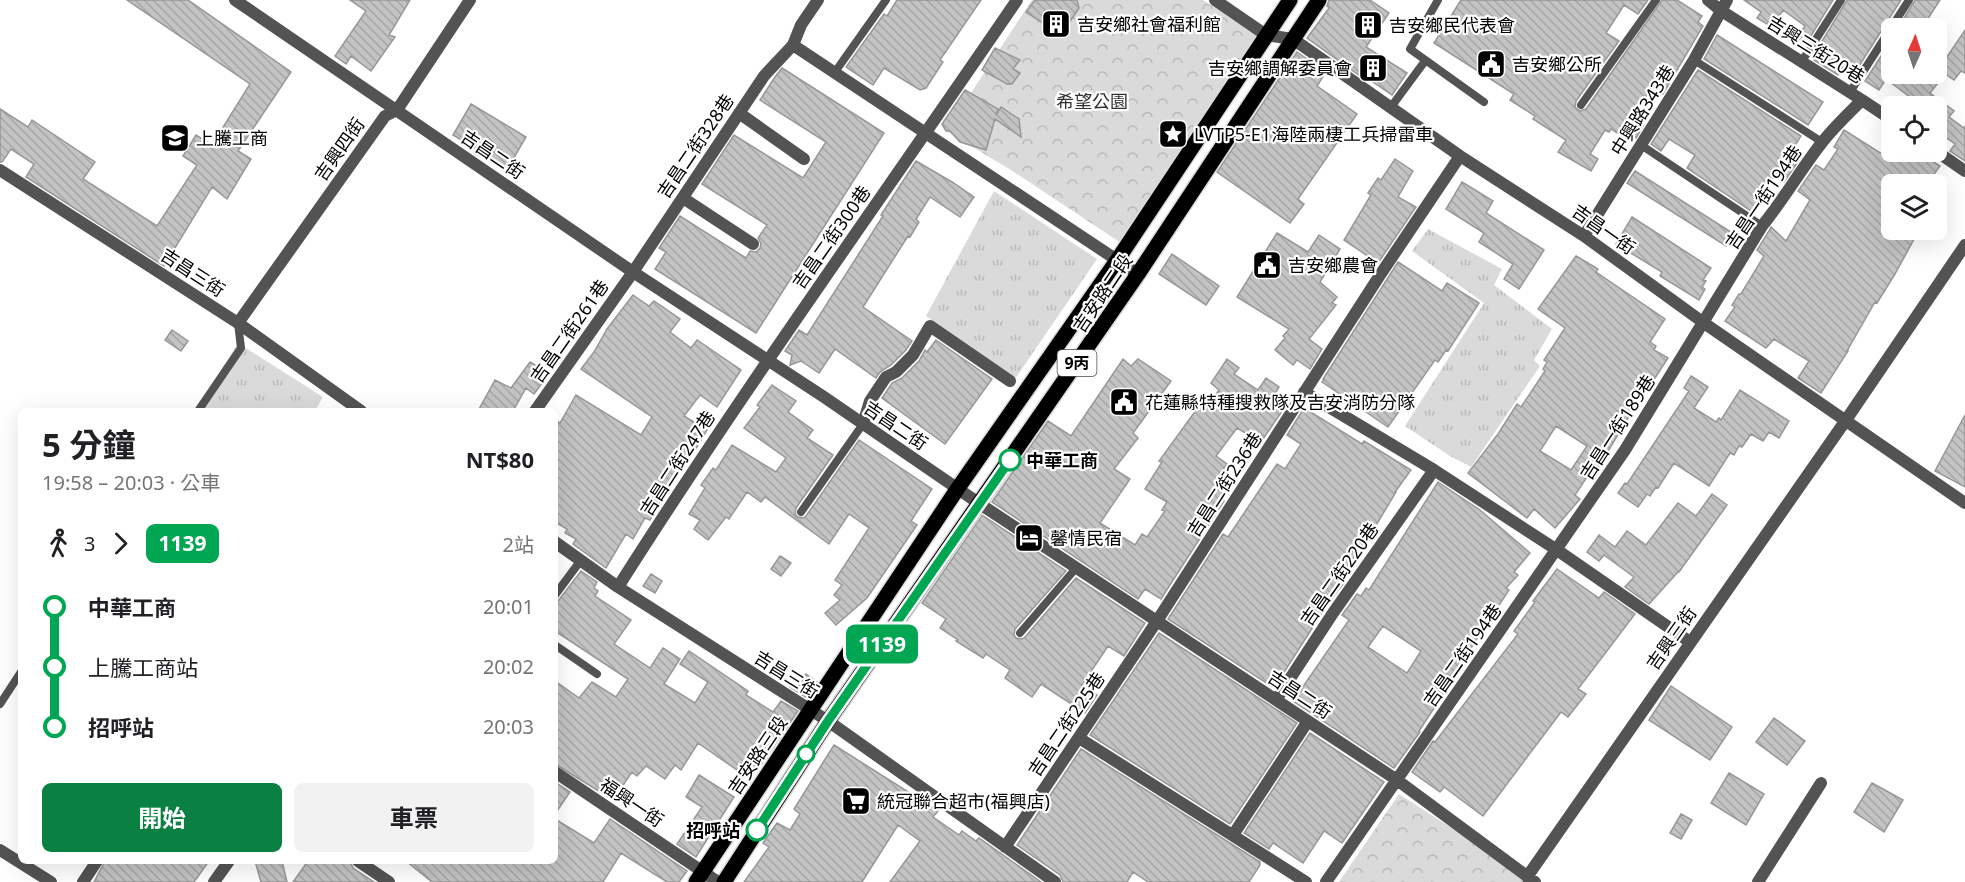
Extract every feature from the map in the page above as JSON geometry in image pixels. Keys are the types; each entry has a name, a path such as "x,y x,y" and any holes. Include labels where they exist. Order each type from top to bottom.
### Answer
{"main road":[{"name":"吉安路二段","path":"810,710 958,488 1118,259 1290,0"},
{"name":"吉安路二段","path":"828,721 1138,274 1319,0"},
{"name":"吉安路三段","path":"700,877 810,710"},
{"name":"9丙","path":"724,882 828,721"}],"street":[{"name":"吉昌二街","path":"235,0 633,272 1397,780 1531,879"},
{"name":"吉興四街","path":"238,323 385,116 397,110 471,0"},
{"name":"吉昌二街328巷","path":"633,272 764,76 793,45 801,25 818,0"},
{"name":"吉昌二街300巷","path":"766,361 1017,0"},
{"name":"吉昌一街","path":"1215,0 1266,35 1293,39 1460,156 1584,236 1704,323 1965,502"},
{"name":"吉興三街20巷","path":"1708,0 1724,5 1802,61 1881,113"},
{"name":"中興路343巷","path":"1584,236 1694,60 1724,5"},
{"path":"793,45 1138,274"},
{"name":"吉昌一街194巷","path":"1704,323 1762,226 1784,198 1790,186 1822,142 1862,100"},
{"path":"739,113 804,159"},
{"name":"吉昌二街236巷","path":"1157,621 1380,275 1460,156"},
{"path":"1947,159 1965,171"},
{"name":"吉昌三街","path":"0,170 238,323 358,408"},
{"path":"682,198 753,244"},
{"name":"吉興三街","path":"1531,879 1690,642 1846,420 1965,245"},
{"name":"吉昌二街261巷","path":"537,408 633,272"},
{"name":"吉昌一街189巷","path":"1557,550 1625,450 1704,323"},
{"path":"863,424 870,401 886,376 896,372 913,355 930,326 1010,381"},
{"name":"吉昌二街247巷","path":"618,587 766,361"},
{"path":"1304,392 1434,470 1557,550 1690,642"},
{"name":"吉昌二街220巷","path":"1276,700 1333,613 1434,470"},
{"name":"吉昌三街","path":"558,544 618,587 828,721 1055,882"},
{"name":"吉昌二街194巷","path":"1326,882 1557,550"},
{"name":"吉昌二街225巷","path":"1005,846 1157,621"},
{"path":"1233,835 1308,721"},
{"path":"1078,738 1306,882"},
{"name":"福興一街","path":"558,774 700,877 718,882"},
{"path":"1758,882 1821,783"},
{"path":"0,850 18,861"},
{"path":"22,864 51,882"},
{"path":"83,882 95,864"},
{"path":"214,882 226,864"},
{"path":"362,864 389,882"}],"lane":[{"path":"835,72 886,0"},
{"path":"1438,0 1410,49 1484,102"},
{"path":"1581,105 1656,0"},
{"path":"1802,61 1841,0"},
{"path":"1850,92 1909,0"},
{"path":"1694,60 1822,142"},
{"path":"1391,107 1425,61"},
{"path":"1641,145 1762,226"},
{"path":"200,408 241,348 238,323"},
{"path":"801,512 863,424"},
{"path":"558,591 581,560"},
{"path":"1020,633 1077,567"},
{"path":"558,647 597,674"},
{"path":"0,704 18,677"}],"green space":[{"name":"希望公園","path":"1032,0 1203,0 1259,37 1121,243 1011,170 946,131"},
{"path":"994,191 1097,259 1015,379 926,316"},
{"path":"1428,229 1502,269 1494,285 1552,329 1534,360 1540,366 1471,467 1405,426 1484,303 1412,251"},
{"path":"238,343 323,397 317,408 198,408"},
{"path":"1399,794 1527,877 1524,882 1339,882"}],"building":[{"path":"127,0 188,0 291,72 238,151 251,159 227,199 212,187 164,266 26,177 34,164 11,149 0,162 0,109 28,127 32,120 95,162 83,179 157,226 197,165 183,156 196,135 212,145 250,84"},
{"path":"350,0 410,0 389,35 395,37 371,71 351,56 346,64 335,56 366,11"},
{"path":"897,0 981,0 940,60 943,62 926,88 920,90 884,68 873,85 846,67 884,14 887,16"},
{"name":"吉安鄉社會福利館","path":"1035,0 1077,0 1079,8 1061,35 1026,12"},
{"path":"1329,0 1370,0 1389,13 1366,47 1407,73 1392,95 1361,74 1360,76 1307,38 1329,8 1327,6"},
{"path":"1461,0 1648,0 1638,14 1624,5 1606,33 1619,41 1576,101 1575,107 1580,111 1586,109 1662,0 1677,0 1702,16 1698,22 1703,26 1663,94 1652,87 1631,119 1643,126 1636,138 1626,132 1623,137 1611,129 1609,132 1605,130 1590,154 1598,159 1591,171 1558,152 1566,140 1533,119 1535,116 1510,100 1514,94 1434,43"},
{"path":"1744,0 1833,0 1806,44 1797,38 1805,26 1783,10 1772,27 1757,18 1761,12"},
{"path":"1847,0 1901,0 1890,18 1881,18 1881,31 1854,74 1843,67 1838,75 1814,60 1819,53 1816,51"},
{"path":"1915,0 1940,0 1928,18 1904,18"},
{"path":"1965,30 1965,73 1961,71 1954,80 1947,75 1947,57"},
{"path":"1717,35 1823,102 1808,125 1704,59"},
{"path":"995,48 1020,60 1013,69 1020,73 1012,84 1007,84 982,70"},
{"path":"1297,52 1326,72 1317,86 1357,114 1298,199 1304,204 1290,223 1217,172"},
{"path":"1881,56 1881,84 1883,84 1879,90 1865,81"},
{"path":"782,68 884,133 756,333 655,269 666,252 659,248 680,216 746,258 750,251 756,252 760,248 758,238 767,225 702,184 734,135 803,178 826,142 760,100"},
{"path":"1698,70 1801,136 1792,150 1802,156 1784,182 1774,176 1751,211 1687,168 1695,155 1669,139 1661,151 1651,144"},
{"path":"1893,84 1937,84 1930,93 1934,96 1909,96"},
{"path":"965,90 998,109 996,115 1001,107 1019,119 1021,137 995,119 986,150 960,142 950,131 946,131 942,124"},
{"path":"471,104 526,137 508,168 453,135"},
{"path":"1947,106 1954,111 1949,117 1964,128 1965,126 1965,161 1950,151 1955,144 1947,138"},
{"path":"1844,130 1881,153 1881,162 1934,162 1940,166 1934,174 1881,174 1881,240 1914,240 1821,393 1798,378 1809,361 1774,339 1766,348 1725,321 1735,307 1732,305 1764,256 1757,250 1771,227 1786,241 1810,200 1798,191 1816,165 1824,170 1838,149 1834,147"},
{"path":"1395,159 1413,171 1398,197 1416,207 1378,263 1344,240 1371,195 1368,193 1378,178 1381,180"},
{"path":"916,161 974,197 960,217 930,197 916,219 919,222 910,237 908,236 863,307 912,341 906,350 876,378 835,349 819,373 801,361 790,365 792,355 785,351 799,330 807,335"},
{"path":"1635,171 1734,234 1726,246 1627,183"},
{"path":"1462,182 1493,201 1486,213 1544,250 1519,289 1504,279 1513,264 1479,242 1484,233 1446,209"},
{"path":"1632,217 1711,268 1703,280 1706,281 1702,287 1705,289 1699,300 1660,276 1662,272 1616,244"},
{"path":"1277,233 1308,252 1319,235 1340,249 1320,282 1337,297 1332,303 1336,305 1309,339 1322,349 1310,369 1297,360 1293,365 1275,350 1289,329 1237,297"},
{"path":"1172,254 1219,286 1206,305 1159,274"},
{"path":"1576,256 1598,269 1596,272 1665,319 1650,342 1656,346 1654,350 1668,358 1631,409 1633,410 1599,466 1592,476 1589,474 1575,495 1580,499 1555,528 1534,509 1527,518 1468,473 1498,434 1517,404 1521,407 1545,371 1543,369 1547,362 1544,360 1565,328 1538,309","holes":["1556,426 1587,446 1571,470 1540,451"]},
{"path":"1398,262 1442,291 1447,283 1479,303 1448,351 1446,350 1438,362 1435,360 1388,427 1322,382"},
{"path":"633,295 649,306 654,301 680,319 670,332 691,348 697,340 741,370 717,407 700,395 684,416 707,430 660,499 662,499 650,520 645,518 633,539 626,534 606,568 573,544 576,539 565,533 567,529 558,524 558,421 560,423 576,395 641,435 652,417 581,369"},
{"path":"172,330 188,341 181,351 165,340"},
{"path":"936,340 992,379 945,444 882,398 892,383 902,378"},
{"path":"1123,359 1131,366 1138,359 1171,381 1133,433 1138,438 1114,469 1130,479 1100,523 1135,545 1142,534 1147,537 1165,511 1162,510 1167,502 1145,489 1162,462 1159,461 1199,406 1205,410 1219,390 1211,383 1227,359 1239,368 1234,374 1258,390 1266,378 1279,387 1274,395 1287,404 1261,442 1237,428 1216,456 1227,464 1218,477 1232,485 1161,599 1145,589 1138,599 992,502 1048,421 1071,436"},
{"path":"530,362 537,366 535,370 546,378 534,394 526,388 515,408 480,408 495,380 511,388"},
{"path":"1691,376 1708,387 1694,408 1716,422 1719,418 1721,420 1740,390 1789,421 1779,438 1769,432 1763,441 1751,434 1734,455 1730,453 1709,486 1674,463 1658,488 1656,487 1650,496 1647,494 1638,507 1618,493 1625,483 1627,484 1689,391 1684,388"},
{"path":"772,385 796,401 788,412 813,430 807,438 833,455 796,508 795,514 798,517 806,516 859,440 932,489 911,521 917,525 867,598 836,625 825,613 840,600 834,595 842,585 835,580 869,528 849,514 829,544 765,497 761,502 747,492 729,519 726,517 708,540 694,529 700,520 689,514 705,488 701,485 713,468 716,470 732,445 776,472 786,458 744,428 760,407 757,405"},
{"path":"1304,408 1362,444 1364,441 1411,470 1338,581 1343,584 1274,688 1168,619 1223,534 1228,537 1277,464 1285,469 1301,444 1287,435"},
{"path":"1965,415 1965,487 1935,471"},
{"path":"1438,482 1480,510 1530,553 1514,572 1518,575 1506,588 1509,590 1420,732 1394,768 1293,701 1349,620 1342,615 1357,594 1361,596 1366,588 1369,590","holes":["1383,626 1421,651 1407,673 1368,647"]},
{"path":"1712,494 1727,505 1679,572 1649,604 1625,587 1634,577 1604,555 1599,561 1587,552 1599,535 1615,547 1627,531 1646,545 1678,503 1696,516"},
{"path":"982,515 1066,571 1015,629 1016,638 1025,637 1076,578 1145,623 1124,656 1108,646 1082,685 1097,695 1085,713 1041,684 1032,697 1005,678 1010,670 986,654 983,658 940,628 946,619 922,603"},
{"path":"780,556 791,563 781,576 771,569"},
{"path":"1557,569 1599,598 1604,592 1635,614 1578,689 1586,694 1568,717 1561,712 1483,816 1444,787 1440,792 1412,772 1433,741 1435,742 1518,634 1514,631"},
{"path":"581,571 597,582 594,588 598,591 595,596 631,620 614,644 650,668 663,648 680,659 664,684 695,703 708,682 680,664 689,651 748,691 746,695 773,712 781,701 798,711 758,769 751,764 749,767 742,763 737,770 698,743 681,770 675,765 665,779 646,766 637,776 632,772 613,800 558,766 558,683 579,698 592,682 616,697 628,679 558,633 558,601"},
{"path":"651,574 662,581 655,593 643,586"},
{"path":"1159,633 1297,723 1230,824 1090,735"},
{"path":"806,674 817,682 807,698 790,687 792,683 798,687"},
{"path":"1671,686 1732,727 1710,760 1649,720"},
{"path":"1774,718 1805,741 1787,765 1756,742"},
{"path":"1310,733 1384,782 1342,843 1324,831 1303,863 1273,843 1269,849 1244,833"},
{"path":"834,745 938,811 933,817 959,835 962,831 976,841 979,838 1041,882 890,882 920,841 898,825 862,882 744,882 769,847 763,843 777,823 790,830 800,814 794,809"},
{"path":"1081,749 1260,862 1249,882 1148,882 1133,872 1127,882 1063,882 1060,875 1017,845"},
{"path":"1729,773 1764,794 1746,825 1711,803"},
{"path":"699,775 734,797 696,857 677,844 702,807 686,797"},
{"path":"1872,783 1903,800 1884,832 1854,812"},
{"path":"558,784 570,792 558,810"},
{"path":"1681,814 1692,820 1681,839 1670,833"},
{"path":"610,819 687,871 679,882 667,882 621,853 603,882 432,882 410,864 558,864 558,821 594,843"},
{"path":"103,864 207,864 194,882 94,882"},
{"path":"256,864 283,864 287,882 261,882"},
{"path":"306,864 351,864 353,868 374,882 293,882"}],"bus line":[{"name":"1139","path":"757,830 828,721 1010,460"}],"place":[{"name":"吉安鄉社會福利館","path":"1056,24"},
{"name":"吉安鄉民代表會","path":"1368,25"},
{"name":"吉安鄉公所","path":"1491,64"},
{"name":"吉安鄉調解委員會","path":"1373,68"},
{"name":"LVTP5-E1海陸兩棲工兵掃雷車","path":"1173,134"},
{"name":"上騰工商","path":"175,138"},
{"name":"吉安鄉農會","path":"1267,265"},
{"name":"花蓮縣特種搜救隊及吉安消防分隊","path":"1124,402"},
{"name":"中華工商","path":"1010,460"},
{"name":"馨情民宿","path":"1029,538"},
{"name":"統冠聯合超市(福興店)","path":"856,801"},
{"name":"招呼站","path":"757,830"}]}
